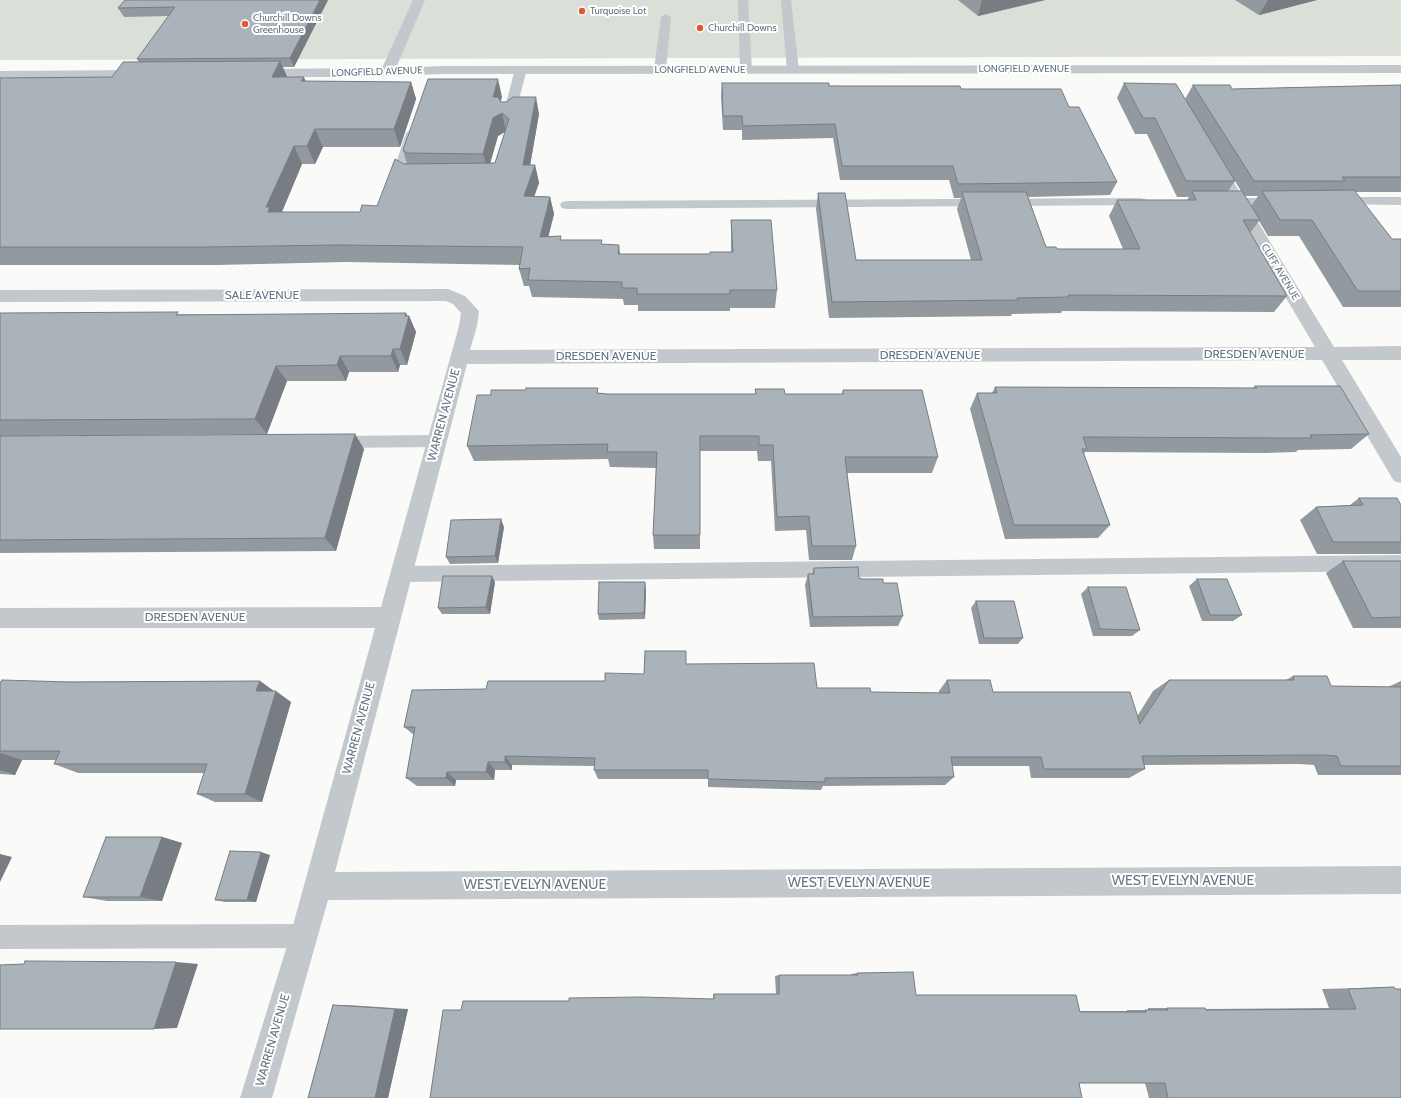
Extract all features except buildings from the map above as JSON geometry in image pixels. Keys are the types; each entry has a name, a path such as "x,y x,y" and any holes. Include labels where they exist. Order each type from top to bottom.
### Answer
{"street":[{"path":"387,72 419,0"},
{"name":"LONGFIELD AVENUE","path":"240,74 434,70 660,69 1162,76 1401,68"},
{"path":"0,75 161,74"},
{"name":"CLIFF AVENUE","path":"1206,149 1401,475"},
{"name":"SALE AVENUE","path":"0,296 448,296 459,300 470,311 468,326 459,357"},
{"name":"DRESDEN AVENUE","path":"459,357 1401,353"},
{"name":"WARREN AVENUE","path":"256,1098 304,936 459,357"},
{"name":"DRESDEN AVENUE","path":"0,618 389,617"},
{"name":"WEST EVELYN AVENUE","path":"317,886 1401,880"}],"lane":[{"path":"743,0 746,70"},
{"path":"786,0 793,70"},
{"path":"660,69 666,17"},
{"path":"510,115 521,69"},
{"path":"429,84 434,70"},
{"path":"417,119 400,169 410,176 426,176"},
{"path":"1323,201 1401,201"},
{"path":"567,205 1150,202"},
{"path":"1214,202 1292,202"},
{"path":"317,442 436,441"},
{"path":"400,574 1401,563"},
{"path":"0,937 304,936"}],"shaded area":[{"name":"Churchill Downs","path":"0,0 1401,0 1401,56 0,60"}],"place":[{"name":"Turquoise Lot","path":"582,11"},
{"name":"Churchill Downs Greenhouse","path":"245,24"},
{"name":"Churchill Downs","path":"700,28"}]}
